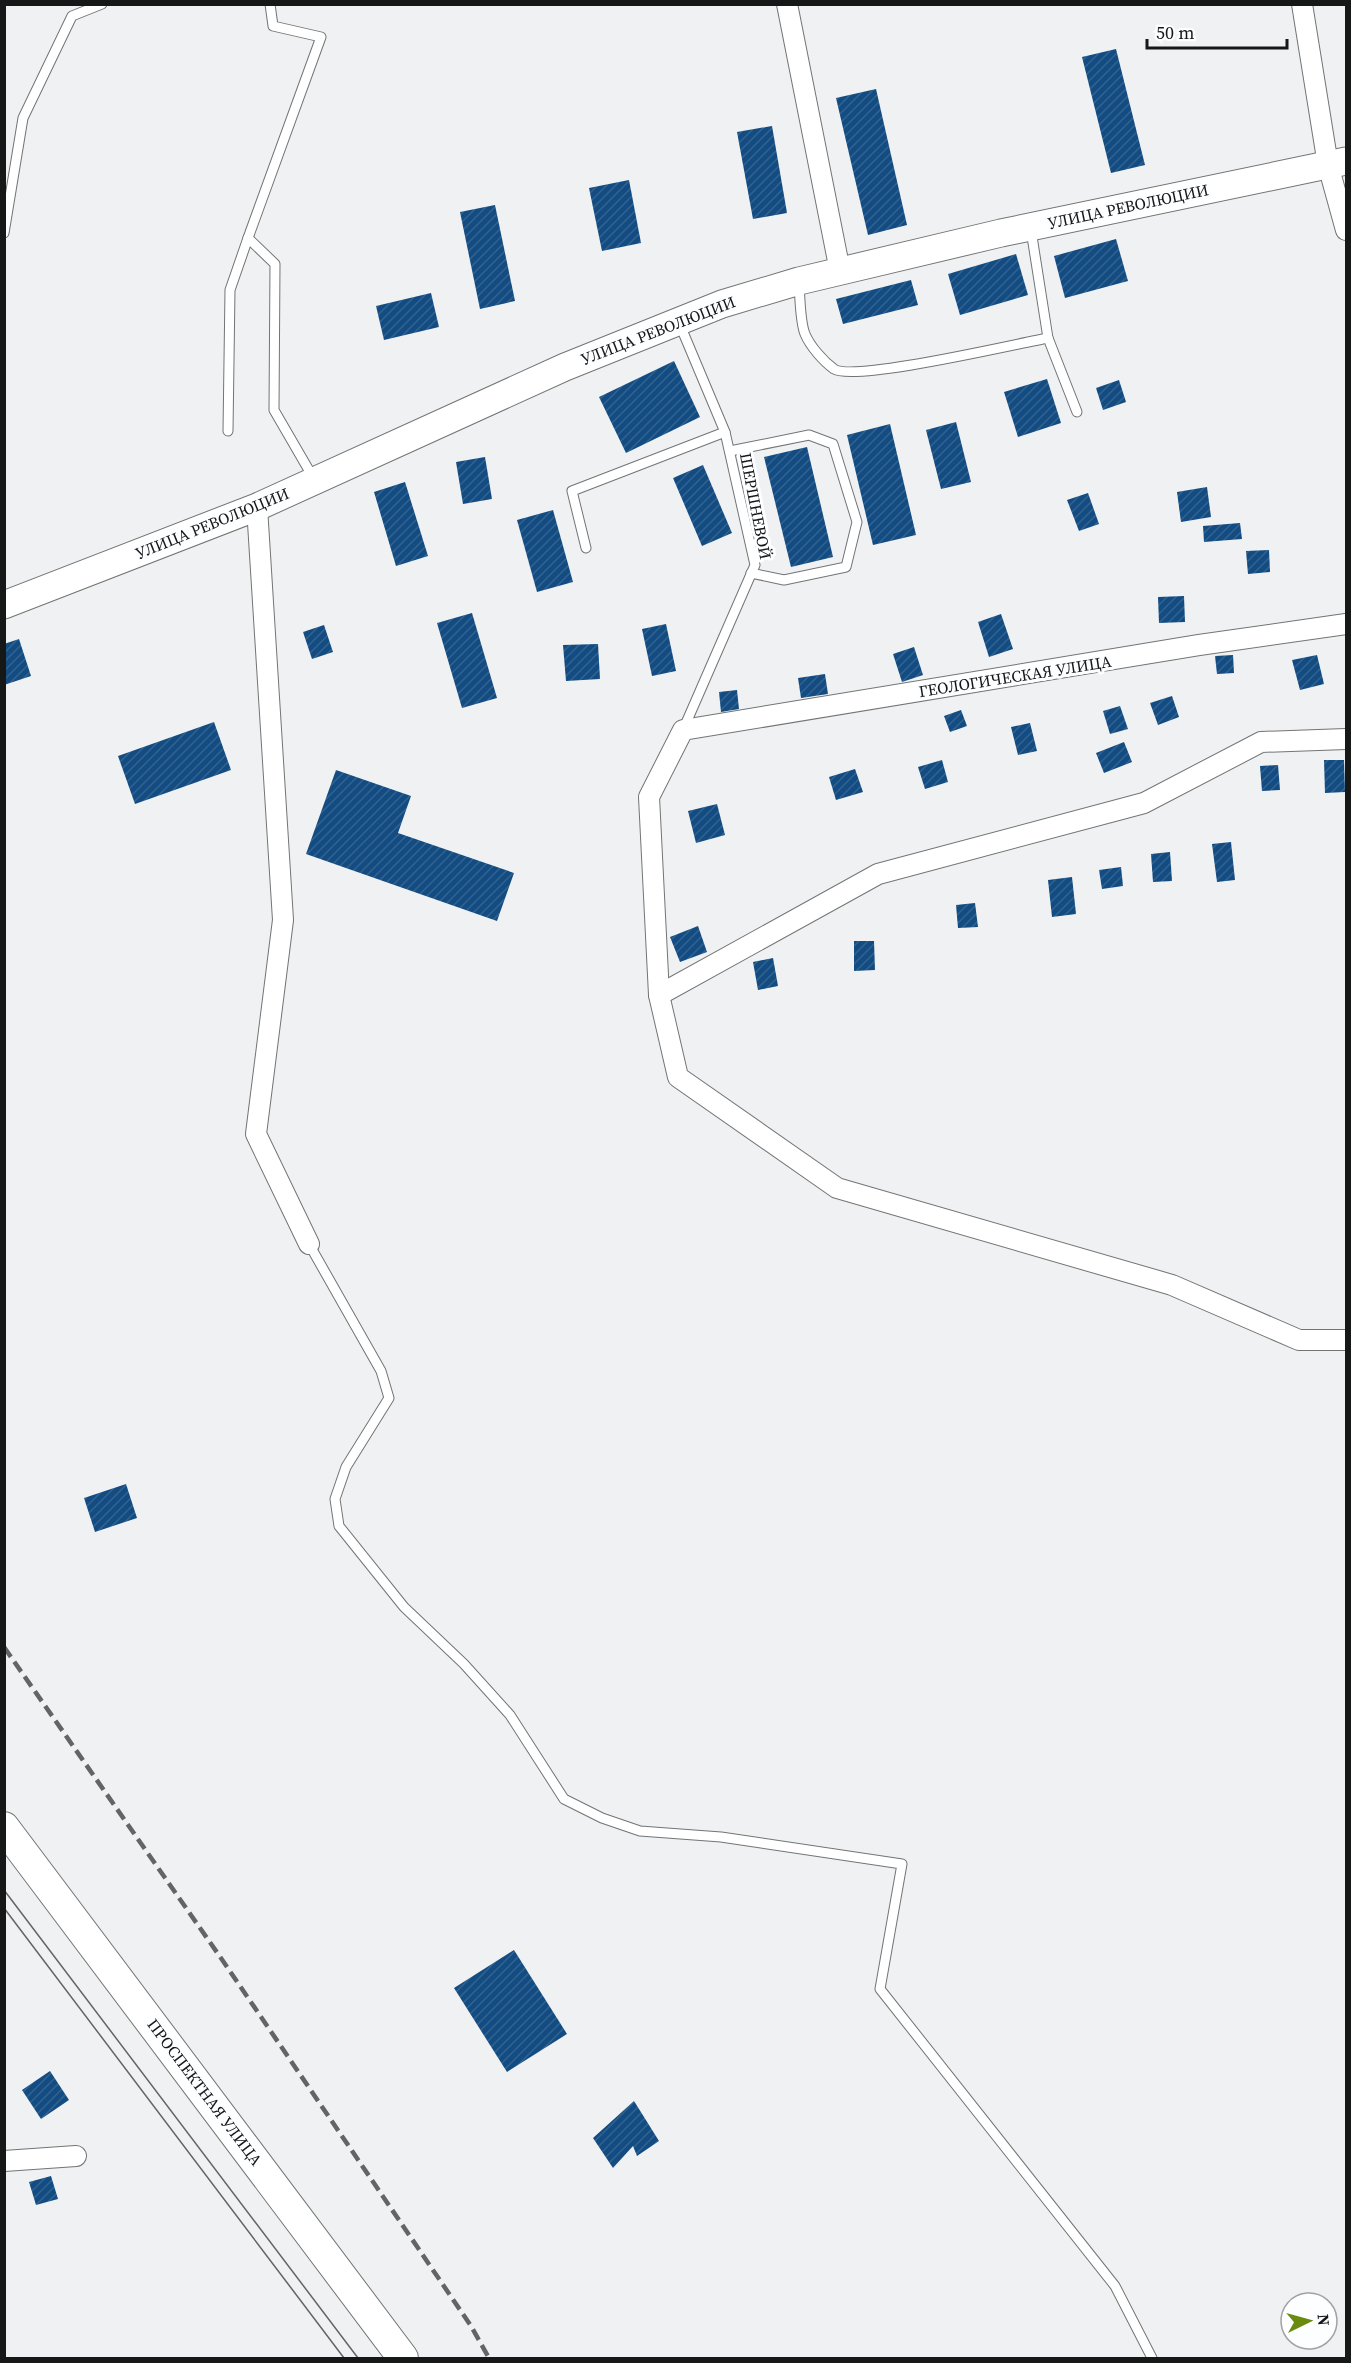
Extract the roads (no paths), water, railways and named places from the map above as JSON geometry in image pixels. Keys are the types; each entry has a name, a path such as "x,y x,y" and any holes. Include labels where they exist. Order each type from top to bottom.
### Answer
{"main road":[{"name":"ПРОСПЕКТНАЯ УЛИЦА","path":"4,1827 403,2358"}],"street":[{"path":"787,4 840,271"},
{"path":"1302,4 1337,163 1347,230"},
{"name":"УЛИЦА РЕВОЛЮЦИИ","path":"4,604 257,507 565,366 722,304 799,281 1030,226 1337,163"},
{"path":"257,507 283,920 256,1134 309,1244"},
{"name":"ГЕОЛОГИЧЕСКАЯ УЛИЦА","path":"683,730 1176,649 1347,624"},
{"path":"683,730 649,797 658,995 678,1077 837,1188 1172,1285 1299,1340 1347,1340"},
{"path":"658,995 878,874 1144,803 1261,742 1347,739"},
{"path":"5,2159 76,2156"}],"lane":[{"path":"4,233 23,118 72,16 102,4"},
{"path":"228,431 230,290 321,37 273,26 270,4"},
{"path":"1030,226 1048,338 1077,412"},
{"path":"248,238 275,264 274,410 315,481"},
{"path":"799,281 804,333 820,356 836,370 862,372 894,368 1048,338"},
{"name":"ШЕРШНЕВОЙ","path":"677,320 725,432 755,565 683,730"},
{"path":"586,548 572,491 725,432"},
{"path":"729,451 809,435 833,444 857,522 846,567 784,580 751,573"},
{"path":"309,1244 381,1371 389,1398 346,1467 335,1499 339,1526 404,1607 464,1664 510,1715 564,1799 602,1818 640,1832 721,1837 902,1864 880,1989 1115,2286 1152,2358"}],"tram line":[{"path":"4,1890 358,2358"},
{"path":"4,1908 344,2358"}],"railway":[{"path":"4,1647 223,1961 471,2326 489,2358"}]}
